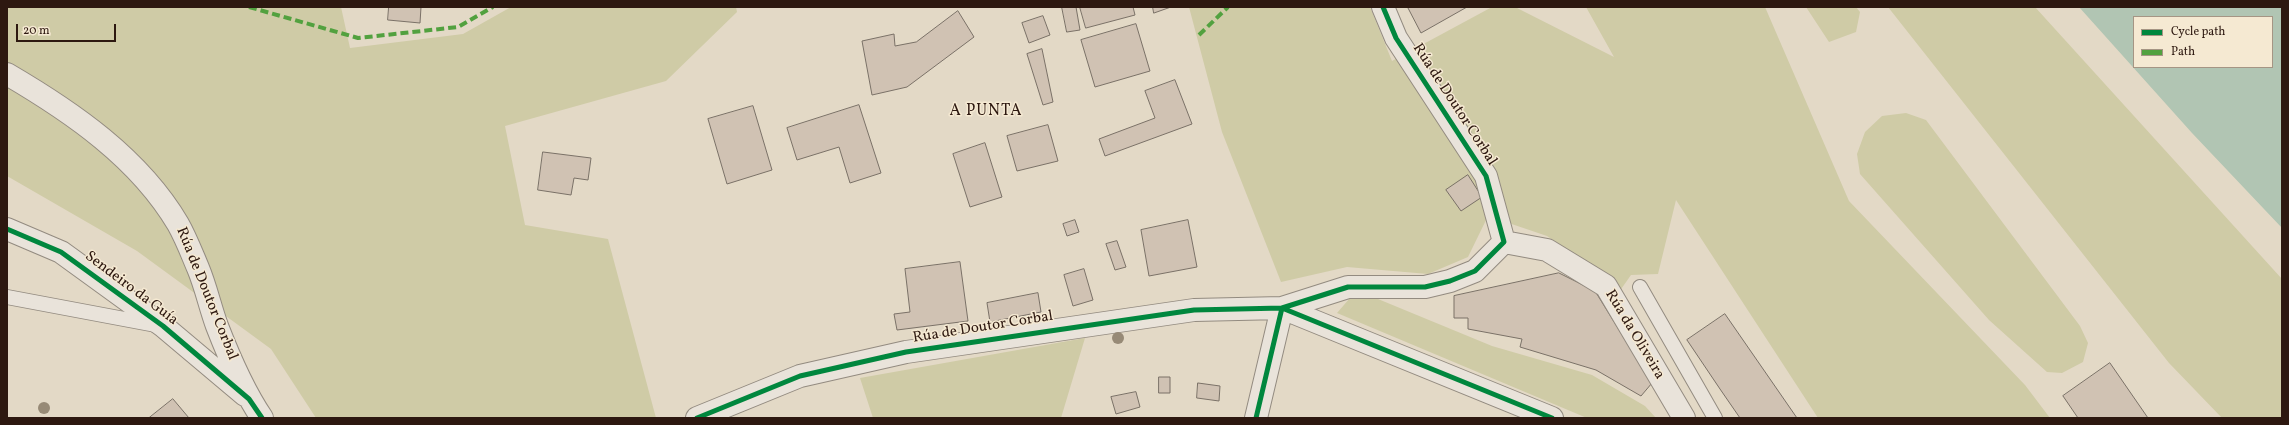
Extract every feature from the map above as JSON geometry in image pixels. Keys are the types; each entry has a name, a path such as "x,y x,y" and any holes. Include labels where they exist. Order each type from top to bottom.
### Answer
{"street":[{"name":"Rúa de Doutor Corbal","path":"697,418 800,376 906,352 1194,310 1282,308 1348,288 1425,288 1450,281 1475,271 1504,242 1486,176 1396,38 1383,7"},
{"name":"Rúa de Doutor Corbal","path":"7,74 45,96 97,135 142,175 178,224 199,270 218,326 249,399 262,418"},
{"name":"Sendeiro da Guía","path":"7,229 60,252 163,326 249,399"},
{"name":"Rúa da Oliveira","path":"1504,242 1547,250 1606,286 1684,418"},
{"name":"Rúa de Doutor Corbal","path":"1282,308 1552,418"},
{"path":"1256,418 1282,308"}],"lane":[{"path":"1640,287 1715,418"},
{"path":"7,297 163,326"}],"shaded area":[{"path":"7,7 341,7 350,48 463,34 511,7 736,7 737,12 666,81 505,126 525,225 608,239 656,418 316,418 271,349 137,251 7,176"},
{"path":"1189,7 1370,7 1392,61 1492,7 1515,7 1614,57 1586,7 1765,7 1849,201 2025,385 2050,418 1818,418 1676,200 1658,274 1631,275 1619,292 1611,279 1547,236 1488,216 1468,257 1428,274 1347,267 1281,282 1222,132"},
{"path":"1806,7 1856,7 1860,12 1856,32 1829,42"},
{"path":"1888,7 2035,7 2282,279 2282,418 2222,418 2169,363"},
{"path":"2079,7 2282,7 2282,228 2192,133 2134,68 2273,68 2273,16 2133,16 2133,67"},
{"path":"1906,113 1926,120 2080,326 2088,343 2083,362 2062,373 2047,372 1989,320 1860,174 1857,154 1865,132 1882,116"},
{"path":"1350,298 1378,299 1492,346 1592,375 1645,406 1656,418 1587,418 1337,313"},
{"path":"1085,338 1061,418 873,418 860,378"}],"building":[{"path":"389,7 421,7 420,23 388,20"},
{"path":"1062,7 1076,7 1080,30 1067,32"},
{"path":"1080,7 1133,7 1135,15 1086,28"},
{"path":"1153,7 1171,7 1154,13"},
{"path":"1467,7 1421,33 1408,8"},
{"path":"958,11 974,37 907,87 872,95 862,41 894,34 895,46 916,42"},
{"path":"1043,16 1050,35 1029,43 1022,23"},
{"path":"1136,24 1150,71 1095,87 1081,40"},
{"path":"1042,49 1053,102 1043,105 1027,54"},
{"path":"1175,80 1192,124 1105,156 1099,139 1155,118 1145,91"},
{"path":"859,105 881,173 850,183 839,147 797,160 787,128"},
{"path":"753,106 772,170 727,184 708,119"},
{"path":"1048,125 1058,161 1017,171 1007,136"},
{"path":"985,143 1002,197 970,207 953,154"},
{"path":"543,152 591,158 588,180 574,178 571,195 538,190"},
{"path":"1468,175 1482,197 1461,211 1446,190"},
{"path":"1075,220 1079,232 1067,236 1063,224"},
{"path":"1188,220 1197,267 1149,276 1141,230"},
{"path":"1117,241 1126,267 1115,270 1106,244"},
{"path":"960,262 968,321 897,330 894,314 910,312 905,269"},
{"path":"1084,269 1093,300 1073,306 1064,275"},
{"path":"1559,273 1595,291 1652,383 1641,396 1596,370 1520,347 1522,339 1468,329 1468,318 1454,318 1454,296"},
{"path":"1038,293 1041,312 990,322 987,303"},
{"path":"1725,314 1797,418 1740,418 1687,340"},
{"path":"2110,363 2148,418 2078,418 2063,396"},
{"path":"1159,377 1170,377 1170,393 1159,393"},
{"path":"1198,383 1220,386 1219,401 1197,398"},
{"path":"1136,392 1140,407 1116,414 1111,397"},
{"path":"173,399 189,418 149,418"}],"marked path":[{"path":"249,7 358,38 458,27 493,7"},
{"path":"1199,35 1228,7"}],"cycle path":[{"path":"1256,418 1282,308 1348,287 1425,287 1450,281 1475,271 1504,242 1486,176 1396,38 1383,7"},
{"path":"7,229 61,252 163,326 249,399 262,418"},
{"path":"697,418 800,376 906,352 1194,310 1282,308 1552,418"}],"district":[{"name":"A PUNTA","path":"986,112"}]}
